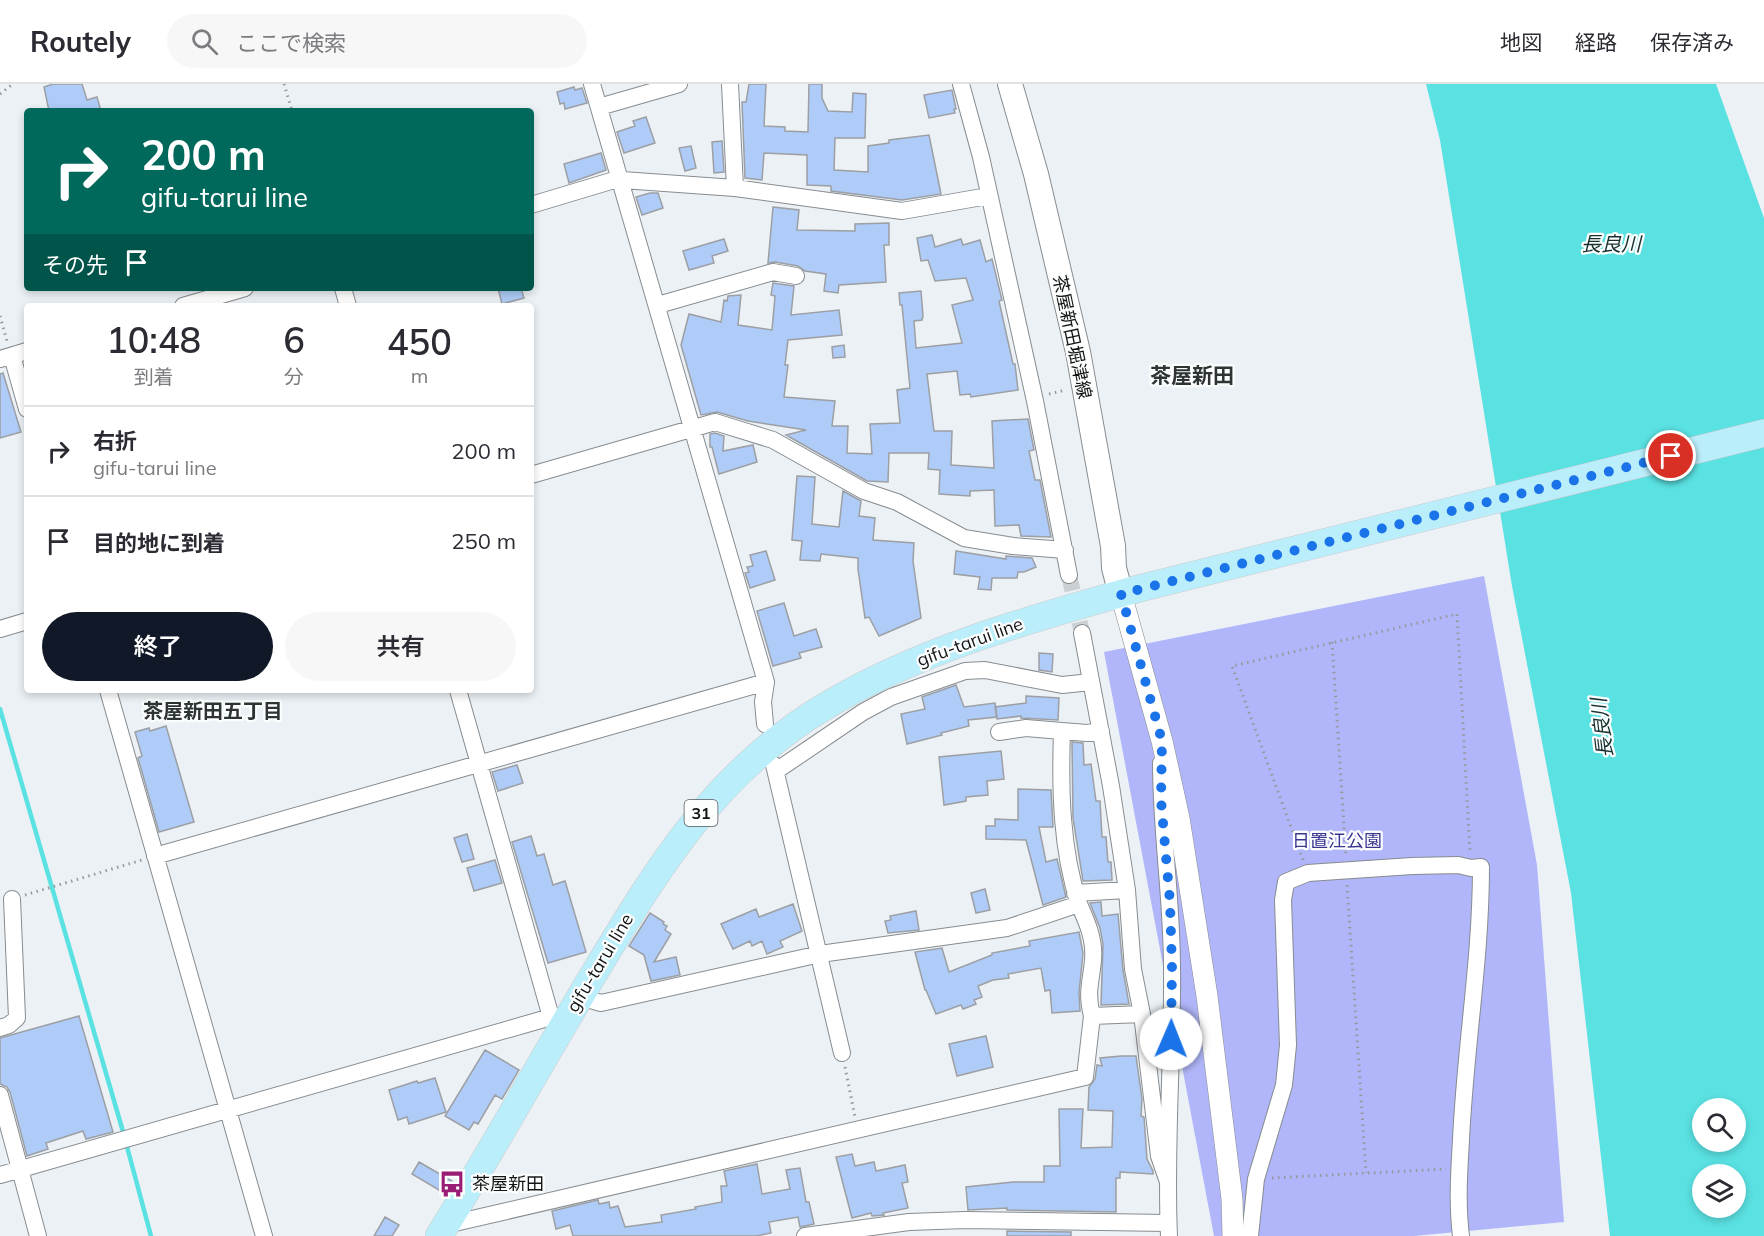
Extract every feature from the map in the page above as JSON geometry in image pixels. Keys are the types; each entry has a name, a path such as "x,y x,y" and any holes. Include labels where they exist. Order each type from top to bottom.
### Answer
{"main road":[{"name":"茶屋新田堀津線","path":"1010,84 1036,174 1077,352 1113,546 1114,568 1129,591"},
{"name":"gifu-tarui line","path":"442,1231 556,1021 580,997 646,888 694,820 758,755 824,707 898,669 1012,625 1129,591 1764,432"}],"street":[{"path":"592,84 622,180 766,682 765,724"},
{"path":"599,107 679,84"},
{"path":"730,84 735,188"},
{"path":"961,84 981,157 1035,401 1069,575"},
{"path":"534,203 611,181 622,180 735,188 902,211 988,196"},
{"path":"658,305 773,272 796,276"},
{"path":"193,303 235,291"},
{"path":"13,355 24,397"},
{"path":"534,474 715,422 773,440 864,491 897,502 964,538 1013,546 1065,550"},
{"path":"1129,591 1179,818 1207,996 1231,1187 1233,1236"},
{"path":"0,629 24,622"},
{"path":"1082,633 1101,731 1127,890 1133,969 1142,1014 1159,1156 1168,1182"},
{"path":"842,1053 775,768 863,712 921,685 965,671 985,670 1062,685 1091,682"},
{"path":"155,856 766,682"},
{"path":"109,693 264,1236"},
{"path":"0,1175 556,1021 459,693"},
{"path":"999,732 1026,728 1087,733 1101,731"},
{"path":"442,1231 1085,1077 1092,1016 1088,1000 1088,986 1093,958 1092,942 1089,926 1077,899 1064,833 1060,766 1062,731"},
{"path":"806,1236 909,1222 965,1220 1168,1230 1172,968 1170,902 1161,800 1162,741"},
{"path":"1251,1236 1256,1179 1284,1085 1288,1045 1283,900 1286,882 1308,873 1458,865 1471,868 1481,867 1481,911 1462,1112 1458,1208 1461,1236"},
{"path":"580,997 601,1003 820,954 1007,928 1077,899 1127,890"},
{"path":"0,1028 9,1025 17,1018 12,899"},
{"path":"1092,1016 1142,1014"},
{"path":"0,1095 38,1236"}],"path":[{"path":"0,94 14,84"},
{"path":"284,84 291,108"},
{"path":"0,316 13,355"},
{"path":"1308,873 1232,666 1457,614 1471,868"},
{"path":"1332,642 1346,867"},
{"path":"12,899 155,856"},
{"path":"1347,878 1366,1173"},
{"path":"842,1053 857,1130"},
{"path":"1256,1179 1459,1168"}],"green space":[{"name":"日置江公園","path":"1484,576 1537,865 1564,1222 1414,1236 1214,1236 1104,652"}],"water":[{"name":"長良川","path":"1426,84 1716,84 1764,218 1764,1236 1610,1236 1571,893 1512,586 1440,140"}],"building":[{"path":"53,84 82,84 87,100 97,97 100,108 48,108 44,87"},
{"path":"749,84 766,84 764,126 785,127 785,131 808,132 809,84 822,84 822,98 828,111 852,112 853,93 866,94 865,138 835,138 834,170 868,172 868,146 889,143 889,140 929,135 941,194 902,200 831,191 831,186 807,185 807,155 764,153 762,180 745,178 742,102 746,102"},
{"path":"574,87 575,90 582,88 587,103 565,109 564,103 560,104 557,92"},
{"path":"952,90 955,113 929,118 924,95"},
{"path":"646,117 655,143 624,153 617,132 635,126 633,121"},
{"path":"722,141 724,172 714,173 712,142"},
{"path":"691,146 696,168 685,171 679,148"},
{"path":"601,153 606,170 569,183 564,164"},
{"path":"658,193 663,208 642,215 636,197"},
{"path":"773,207 799,210 797,230 855,231 855,224 889,223 889,245 884,245 886,282 839,285 838,293 824,291 826,274 805,271 798,266 768,263"},
{"path":"932,235 935,247 961,239 963,245 980,240 986,262 992,259 1002,300 999,301 1013,364 1015,364 1018,390 971,397 970,394 960,395 957,371 927,374 934,431 952,431 951,465 994,468 992,421 1028,419 1034,450 1029,451 1035,480 1040,480 1051,537 1021,536 1019,525 995,526 994,490 970,491 970,496 939,494 940,470 928,469 929,453 889,453 888,482 867,481 786,435 806,430 748,421 717,412 701,415 681,345 689,314 721,322 724,300 727,301 728,296 741,295 738,325 772,330 775,296 771,295 773,283 794,286 791,315 839,310 842,335 788,340 784,397 835,401 832,426 848,426 847,453 872,454 870,424 900,423 897,390 910,388 899,293 921,291 923,316 922,320 914,321 916,348 962,343 952,305 973,300 966,278 935,281 928,260 921,261 917,238"},
{"path":"724,239 728,251 712,256 714,263 689,270 683,251"},
{"path":"499,291 522,291 524,298 502,303"},
{"path":"844,345 845,357 833,358 832,347"},
{"path":"3,373 21,432 0,438 0,374"},
{"path":"710,434 724,436 723,451 753,445 757,462 719,474 712,447 710,447"},
{"path":"797,476 815,477 812,524 839,527 843,491 861,501 859,516 875,518 873,540 914,543 913,561 921,618 879,636 869,617 865,618 858,558 821,554 820,561 800,560 802,541 792,540"},
{"path":"766,551 775,580 750,588 745,573 749,572 747,567 753,566 750,555"},
{"path":"956,551 1006,559 1006,556 1032,558 1036,567 1018,572 1017,578 992,578 991,590 978,589 980,577 954,574"},
{"path":"784,603 794,636 816,629 822,647 799,653 801,658 773,666 757,611"},
{"path":"1039,653 1053,654 1052,672 1039,670"},
{"path":"956,685 964,707 995,703 997,717 968,720 969,726 907,744 901,714 925,709 922,697"},
{"path":"1026,696 1059,698 1058,720 1021,718 1021,716 997,719 995,707 1026,703"},
{"path":"166,726 194,822 159,832 138,758 142,756 135,732 149,728 150,731"},
{"path":"1072,742 1083,743 1084,765 1091,764 1096,801 1100,801 1102,837 1106,837 1112,880 1083,881 1073,818"},
{"path":"1001,751 1004,779 987,781 988,795 966,797 966,801 944,805 939,757"},
{"path":"517,765 523,783 498,791 492,772"},
{"path":"1018,789 1051,790 1053,827 1039,827 1046,862 1057,859 1066,897 1043,905 1026,840 986,839 986,826 995,826 995,819 1018,820"},
{"path":"467,834 474,859 462,862 454,838"},
{"path":"531,836 537,856 544,854 553,885 565,881 586,952 548,963 512,842"},
{"path":"495,860 502,883 474,891 467,868"},
{"path":"985,889 990,910 976,913 971,893"},
{"path":"1101,902 1102,916 1118,914 1123,970 1129,1004 1101,1005 1103,944 1100,928 1090,903"},
{"path":"793,904 802,931 780,941 783,947 767,954 762,941 752,946 750,941 733,949 721,924 756,909 759,917"},
{"path":"916,911 919,930 888,933 885,921 891,920 890,916"},
{"path":"650,913 664,922 663,924 667,926 665,930 671,934 654,962 676,957 680,975 651,981 644,955 629,946"},
{"path":"1079,932 1083,953 1079,993 1080,1011 1052,1013 1050,990 1045,991 1041,968 1008,974 1009,978 993,980 978,986 982,997 974,1000 976,1004 963,1009 961,1005 936,1014 925,990 915,952 942,948 949,972 992,955 992,953 1030,946 1029,941"},
{"path":"79,1016 113,1132 86,1139 83,1131 46,1143 48,1149 27,1156 10,1092 7,1087 0,1084 0,1038"},
{"path":"986,1036 993,1067 957,1076 949,1044"},
{"path":"485,1050 519,1070 502,1099 495,1095 478,1124 474,1122 469,1130 445,1116"},
{"path":"1136,1056 1147,1159 1153,1174 1120,1172 1120,1178 1116,1178 1116,1212 1007,1210 1007,1208 968,1210 966,1187 1013,1182 1044,1182 1044,1166 1060,1166 1059,1109 1083,1109 1081,1148 1112,1147 1113,1111 1088,1110 1089,1087 1095,1079 1097,1065 1102,1066 1100,1058"},
{"path":"435,1078 446,1112 409,1124 407,1117 398,1120 389,1090"},
{"path":"852,1154 855,1166 874,1162 876,1171 905,1165 908,1182 902,1183 908,1208 883,1213 884,1215 872,1216 871,1213 852,1218 836,1157"},
{"path":"419,1162 452,1181 444,1193 412,1174"},
{"path":"757,1164 762,1194 790,1189 786,1170 800,1168 806,1202 809,1202 814,1224 800,1227 798,1217 769,1222 771,1233 756,1236 573,1236 570,1225 556,1229 552,1211 598,1200 599,1204 609,1202 610,1208 618,1206 625,1227 662,1222 661,1215 722,1202 721,1186 727,1186 724,1171"},
{"path":"385,1217 399,1225 392,1236 374,1236"},
{"path":"1007,1231 1071,1232 1071,1236 1007,1236"}],"waterway":[{"path":"0,709 124,1135"},
{"path":"126,1143 151,1236"}],"tunnel":[{"path":"1069,575 1082,633"}],"place":[{"name":"茶屋新田","path":"452,1184"}],"district":[{"name":"茶屋新田","path":"1192,376"},
{"name":"茶屋新田五丁目","path":"213,711"}],"route":[{"path":"1171,1039 1172,968 1170,902 1161,800 1162,741 1121,594 1671,456"}]}
